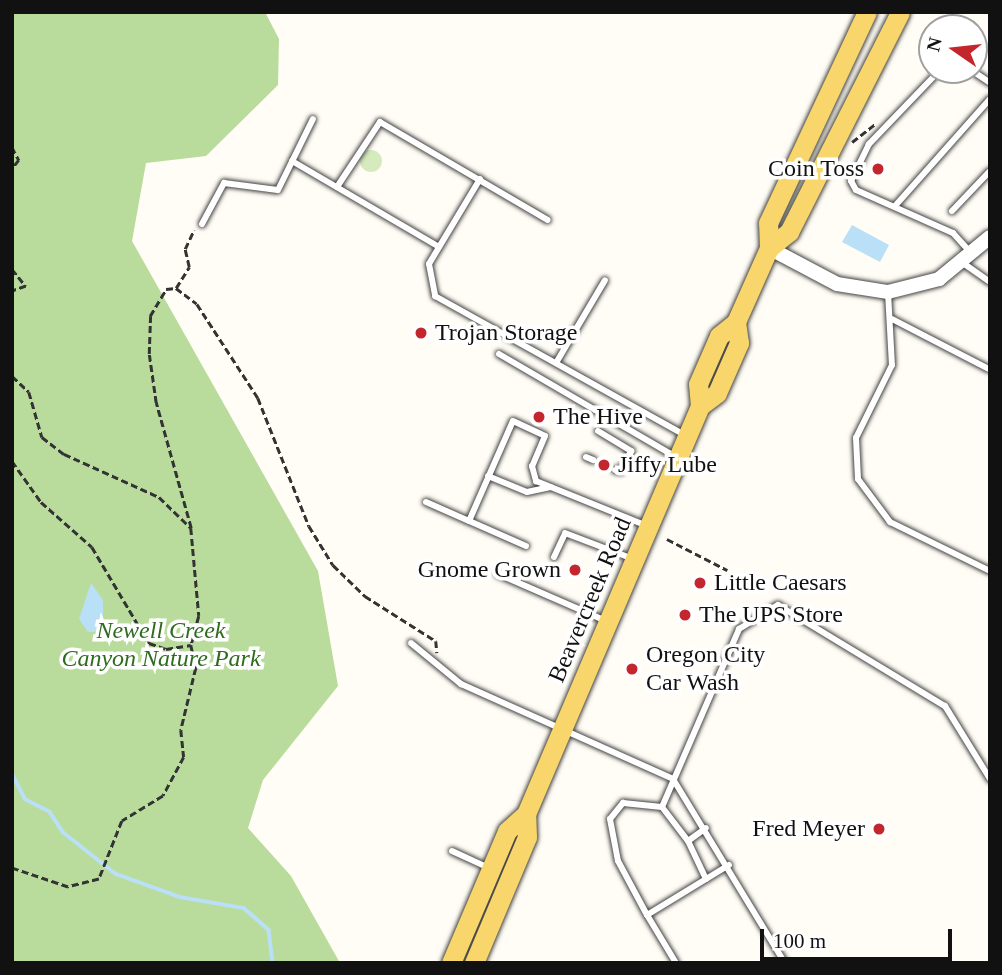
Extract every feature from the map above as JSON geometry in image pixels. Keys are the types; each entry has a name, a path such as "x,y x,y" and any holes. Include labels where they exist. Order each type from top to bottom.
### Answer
{"main road":[{"name":"Beavercreek Road","path":"473,963 527,838 526,814 700,406 698,384 719,336 736,322 769,248 768,223 867,12"},
{"name":"Beavercreek Road","path":"769,248 789,232 900,12"},
{"name":"Beavercreek Road","path":"451,963 507,831 526,814"},
{"path":"473,963 496,885 491,869"}],"street":[{"path":"769,248 837,284 888,292 939,279 968,259 990,237"}],"lane":[{"path":"926,84 885,127 851,181 894,206 953,233 968,259 990,282"},
{"path":"894,206 990,99"},
{"path":"202,224 224,183 278,190 313,119"},
{"path":"337,187 380,122 548,220"},
{"path":"292,161 439,247"},
{"path":"952,211 990,170"},
{"path":"480,179 439,247 428,275 435,296 687,436"},
{"path":"556,363 605,280"},
{"path":"888,292 892,319 892,365 852,452 858,479 890,522 990,571"},
{"path":"892,319 989,369"},
{"path":"499,354 678,458"},
{"path":"469,521 513,421 545,436 532,466 536,481 648,527"},
{"path":"598,431 631,451 621,471 615,470"},
{"path":"488,476 527,492 551,487"},
{"path":"426,502 526,546"},
{"path":"554,557 565,533 634,560"},
{"path":"498,574 608,621"},
{"path":"662,807 739,629 778,605 945,706 990,779"},
{"path":"411,643 431,665 673,779 729,865 785,963"},
{"path":"676,963 618,861 610,818 623,803 662,807 688,841 706,879"},
{"path":"688,841 706,828"},
{"path":"452,852 491,869"},
{"path":"647,915 729,865"}],"path":[{"path":"849,141 854,143 871,121 885,127"},
{"path":"12,147 19,160 12,169"},
{"path":"12,869 68,887 100,878 108,853 131,816 163,796 184,757 181,730 196,668 191,645 199,616 191,528 156,403 149,354 156,300 176,288 189,267 188,233 202,224"},
{"path":"12,269 26,286 12,291"},
{"path":"176,288 197,304 267,413 321,547 365,596 436,642 431,665"},
{"path":"12,376 29,392 42,437 64,454 159,497 191,528"},
{"path":"12,461 41,502 92,547 149,643 166,649 191,645"},
{"path":"667,540 727,570"}],"green space":[{"name":"Newell Creek Canyon Nature Park","path":"12,12 265,12 279,39 278,85 206,156 146,163 132,241 318,571 338,686 263,780 248,828 291,876 340,963 12,963"},
{"path":"371,150 379,153 382,161 379,169 371,172 363,169 360,161 363,153"}],"water":[{"path":"852,225 889,245 880,262 842,242"},
{"path":"91,583 103,600 103,618 96,632 88,632 79,619"}],"waterway":[{"path":"12,773 25,799 50,812 63,832 116,874 180,897 244,908 269,930 273,963"}],"place":[{"name":"Coin Toss","path":"878,169"},
{"name":"Trojan Storage","path":"421,333"},
{"name":"The Hive","path":"539,417"},
{"name":"Jiffy Lube","path":"604,465"},
{"name":"Gnome Grown","path":"575,570"},
{"name":"Little Caesars","path":"700,583"},
{"name":"The UPS Store","path":"685,615"},
{"name":"Oregon City Car Wash","path":"632,669"},
{"name":"Fred Meyer","path":"879,829"}]}
